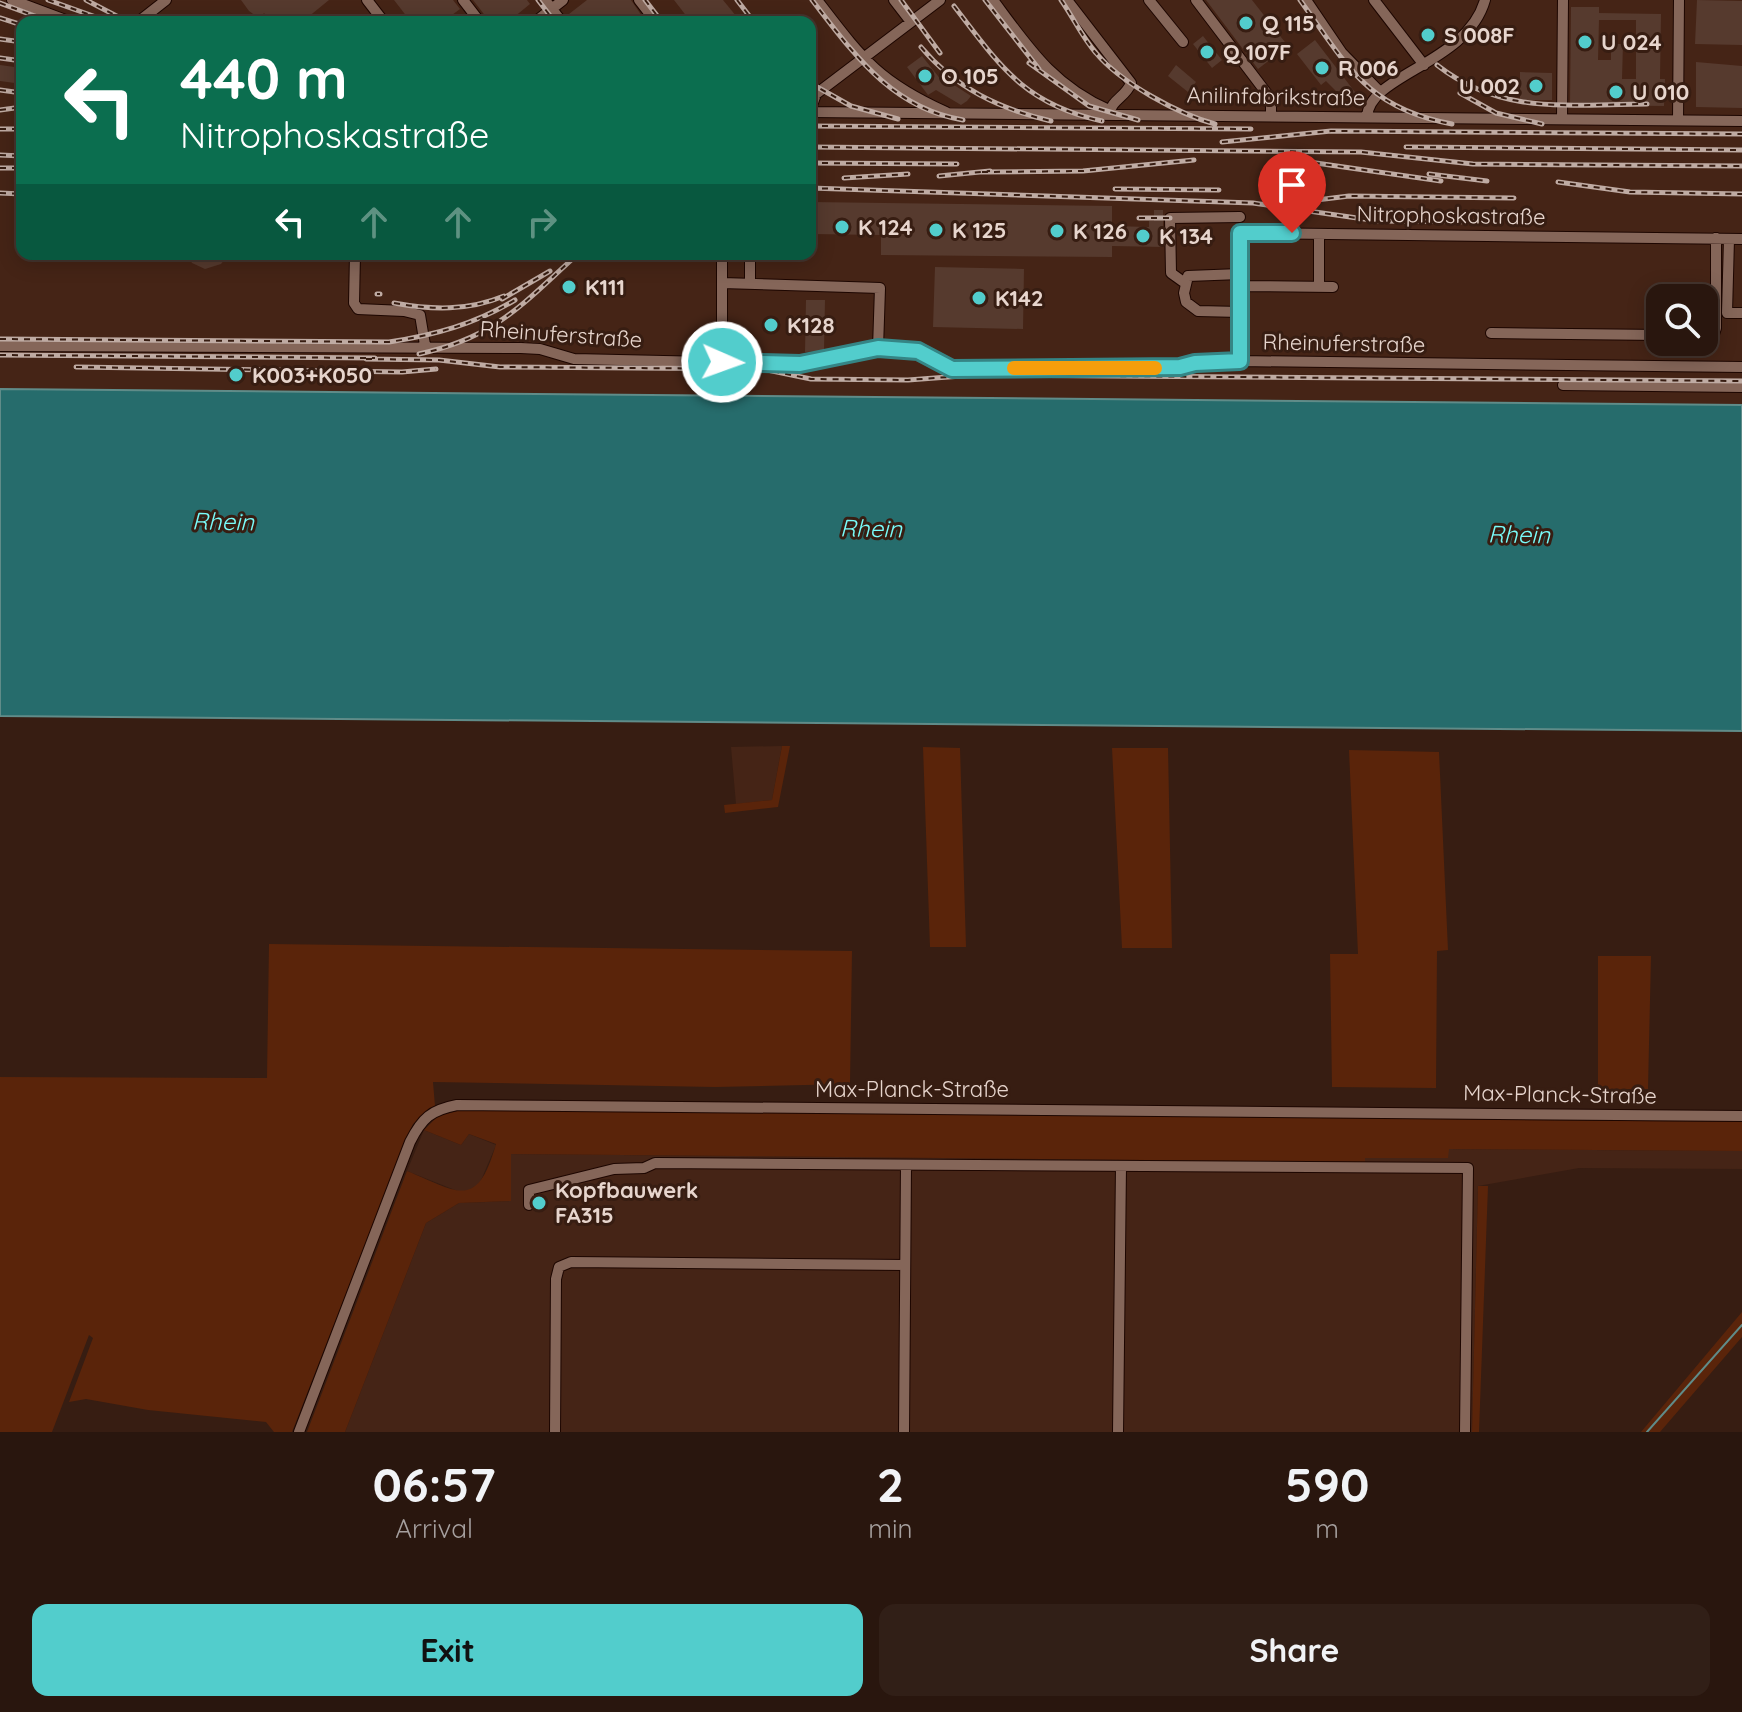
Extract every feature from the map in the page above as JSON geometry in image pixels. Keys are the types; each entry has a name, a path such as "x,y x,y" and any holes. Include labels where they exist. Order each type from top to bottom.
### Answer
{"street":[{"path":"12,0 57,16"},
{"path":"146,16 166,0"},
{"path":"367,0 379,16"},
{"path":"463,0 475,16"},
{"path":"548,4 563,0"},
{"path":"639,0 651,16"},
{"path":"817,0 862,58 887,81 949,113"},
{"path":"894,0 911,22"},
{"path":"816,94 940,0"},
{"path":"993,0 1046,70 1082,98 1109,112 1113,102 1128,90 1131,83 1067,0"},
{"path":"1149,0 1183,42"},
{"path":"1196,0 1271,99 1271,116"},
{"path":"1306,0 1342,53 1379,91"},
{"path":"1374,0 1424,65"},
{"path":"1367,117 1369,102 1379,91 1448,52 1471,29 1483,0"},
{"path":"1562,119 1563,0"},
{"path":"1678,120 1679,0"},
{"name":"Anilinfabrikstraße","path":"816,111 1742,121"},
{"path":"1239,203 1240,361"},
{"path":"1185,283 1171,273 1170,218 1240,217"},
{"name":"Nitrophoskastraße","path":"1240,233 1742,239"},
{"path":"1319,234 1319,287"},
{"path":"1716,238 1722,313"},
{"path":"1718,324 1722,313 1729,239"},
{"path":"355,260 354,303 358,309 404,311 420,315 425,345"},
{"path":"722,260 722,362"},
{"path":"750,260 750,284"},
{"path":"1240,312 1205,312 1191,308 1186,302 1185,283 1188,276 1196,274 1333,287"},
{"path":"722,283 880,288 878,348"},
{"path":"1722,313 1742,313"},
{"path":"1491,333 1646,335"},
{"name":"Rheinuferstraße","path":"0,346 425,345 540,349 574,359 800,364 878,348 918,351 952,369 1180,367 1195,363 1240,361 1742,367"},
{"path":"1563,385 1742,387"},
{"name":"Max-Planck-Straße","path":"299,1432 410,1142 423,1120 437,1109 457,1105 1742,1116"},
{"path":"529,1205 529,1190 614,1169 644,1168 655,1163 1468,1168 1465,1432"},
{"path":"904,1432 906,1165"},
{"path":"1118,1432 1121,1166"},
{"path":"555,1432 556,1279 559,1267 571,1262 905,1265"}],"shaded area":[{"path":"0,0 1742,0 1742,405 0,389"},
{"path":"782,746 772,800 736,804 731,747"},
{"path":"782,746 790,746 778,807 725,813 724,805 772,800"},
{"path":"923,747 960,748 966,947 930,947"},
{"path":"1112,748 1168,748 1172,948 1122,948"},
{"path":"1349,750 1439,752 1448,950 1437,951 1436,1088 1332,1087 1330,954 1358,954"},
{"path":"269,944 852,951 850,1084 715,1087 433,1082 435,1106 413,1124 407,1137 292,1432 274,1432 266,1422 148,1410 86,1399 69,1402 93,1338 89,1335 52,1432 0,1432 0,1077 267,1078"},
{"path":"1598,956 1651,956 1648,1089 1598,1090"},
{"path":"461,1110 1742,1122 1742,1151 1449,1149 1448,1158 1365,1158 1365,1162 511,1154 511,1201 459,1203 426,1223 345,1432 307,1432 407,1171 440,1185 464,1190 473,1188 489,1165 496,1144 469,1134 461,1145 424,1130 438,1116"},
{"path":"424,1130 461,1145 469,1134 496,1145 479,1185 471,1191 460,1192 407,1171"},
{"path":"1448,1149 1742,1151 1742,1169 1579,1168 1478,1186 1472,1432 345,1432 426,1223 459,1203 510,1201 511,1154 1364,1162 1365,1158 1448,1158"},
{"path":"1478,1186 1488,1186 1479,1432 1472,1432"},
{"path":"1742,1312 1742,1337 1660,1432 1641,1432"}],"water":[{"name":"Rhein","path":"0,389 1742,405 1742,731 0,716"}],"building":[{"path":"241,0 329,0 309,16 266,16 264,13 256,16"},
{"path":"394,0 453,0 460,9 451,16 406,16"},
{"path":"473,0 527,0 530,4 515,16 485,16"},
{"path":"587,0 631,0 642,16 570,16"},
{"path":"674,0 723,0 736,16 686,16"},
{"name":"Q 115","path":"1206,0 1252,0 1288,46 1258,69"},
{"path":"1697,0 1742,1 1742,45 1695,44"},
{"path":"1571,7 1599,7 1599,13 1661,14 1660,79 1665,79 1664,106 1570,105","holes":["1599,20 1636,20 1636,79 1622,79 1623,44 1611,44 1611,60 1598,60"]},
{"name":"Q 107F","path":"1203,36 1222,60 1212,68 1193,44"},
{"name":"R 006","path":"1315,40 1358,96 1351,101 1342,90 1338,93 1326,81 1321,85 1297,54"},
{"name":"O 105","path":"922,56 946,86 948,81 971,96 967,101 961,105 936,90 928,95 907,67"},
{"path":"1696,62 1742,66 1742,108 1696,107"},
{"path":"0,65 16,67 16,83 0,81"},
{"path":"1176,65 1196,82 1188,92 1168,76"},
{"name":"U 002","path":"1520,72 1552,73 1552,100 1520,100"},
{"path":"816,202 1112,206 1112,226 1149,227 1149,221 1154,221 1154,210 1163,210 1163,247 1112,246 1112,257 881,255 881,235 816,234"},
{"path":"190,260 224,260 205,269"},
{"name":"K142","path":"935,267 1024,269 1023,329 933,327"},
{"path":"806,300 825,300 824,351 805,352"}],"waterway":[{"path":"1647,1432 1742,1325"}],"railway":[{"path":"48,0 93,16"},
{"path":"86,0 117,16"},
{"path":"538,0 550,16"},
{"path":"645,0 657,16"},
{"path":"737,0 749,16"},
{"path":"812,0 876,76 915,104 963,120"},
{"path":"901,0 940,53"},
{"path":"985,0 1039,69"},
{"path":"1061,0 1091,47 1120,75 1168,105 1215,124"},
{"path":"1300,0 1346,64 1379,95 1423,117 1452,124"},
{"path":"0,3 35,16"},
{"path":"954,6 1016,80 1052,104 1102,121"},
{"path":"0,18 16,23"},
{"path":"0,39 16,41"},
{"path":"921,47 948,74 980,95 1051,121"},
{"path":"0,58 16,60"},
{"path":"1029,63 1089,106 1138,120"},
{"path":"1437,65 1486,93 1512,100 1564,105 1647,104"},
{"path":"816,86 851,106 898,119"},
{"path":"0,90 16,92"},
{"path":"1460,93 1496,113 1542,124"},
{"path":"0,110 16,108"},
{"path":"816,126 1251,129"},
{"path":"0,129 16,129"},
{"path":"1222,142 1331,131 1742,134"},
{"path":"816,147 1361,152 1473,164 1742,166"},
{"path":"1406,147 1742,150"},
{"path":"0,155 16,156"},
{"path":"982,172 1083,171 1194,160"},
{"path":"1302,161 1441,181"},
{"path":"816,163 957,164"},
{"path":"0,168 16,168"},
{"path":"939,176 990,171"},
{"path":"844,178 908,174"},
{"path":"1429,174 1487,181"},
{"path":"1558,182 1630,192 1742,194"},
{"path":"816,188 1253,203 1378,221 1500,222"},
{"path":"1115,189 1219,190"},
{"path":"0,193 16,194"},
{"path":"1292,203 1349,196 1514,198"},
{"path":"1139,218 1170,218"},
{"path":"419,354 446,347 489,328 524,303 571,260"},
{"path":"502,299 550,271"},
{"path":"394,303 450,308 504,296"},
{"path":"0,339 389,342 454,327 485,316 515,300"},
{"path":"0,355 375,358"},
{"path":"366,359 439,360 500,367 762,369 811,379 908,380 975,375 1742,381"},
{"path":"76,367 402,372 436,369"}],"slow traffic":[{"path":"1014,368 1155,368"}],"place":[{"name":"Q 115","path":"1246,23"},
{"name":"S 008F","path":"1428,35"},
{"name":"U 024","path":"1585,42"},
{"name":"Q 107F","path":"1207,52"},
{"name":"R 006","path":"1322,68"},
{"name":"O 105","path":"925,76"},
{"name":"U 002","path":"1536,86"},
{"name":"U 010","path":"1616,92"},
{"name":"K 124","path":"842,227"},
{"name":"K 125","path":"936,230"},
{"name":"K 126","path":"1057,231"},
{"name":"K 134","path":"1143,236"},
{"name":"K111","path":"569,287"},
{"name":"K142","path":"979,298"},
{"name":"K128","path":"771,325"},
{"name":"K003+K050","path":"236,375"},
{"name":"Kopfbauwerk FA315","path":"539,1203"}],"route":[{"path":"722,362 800,364 878,348 918,351 952,369 1180,367 1195,363 1240,361 1240,233 1292,233"}]}
